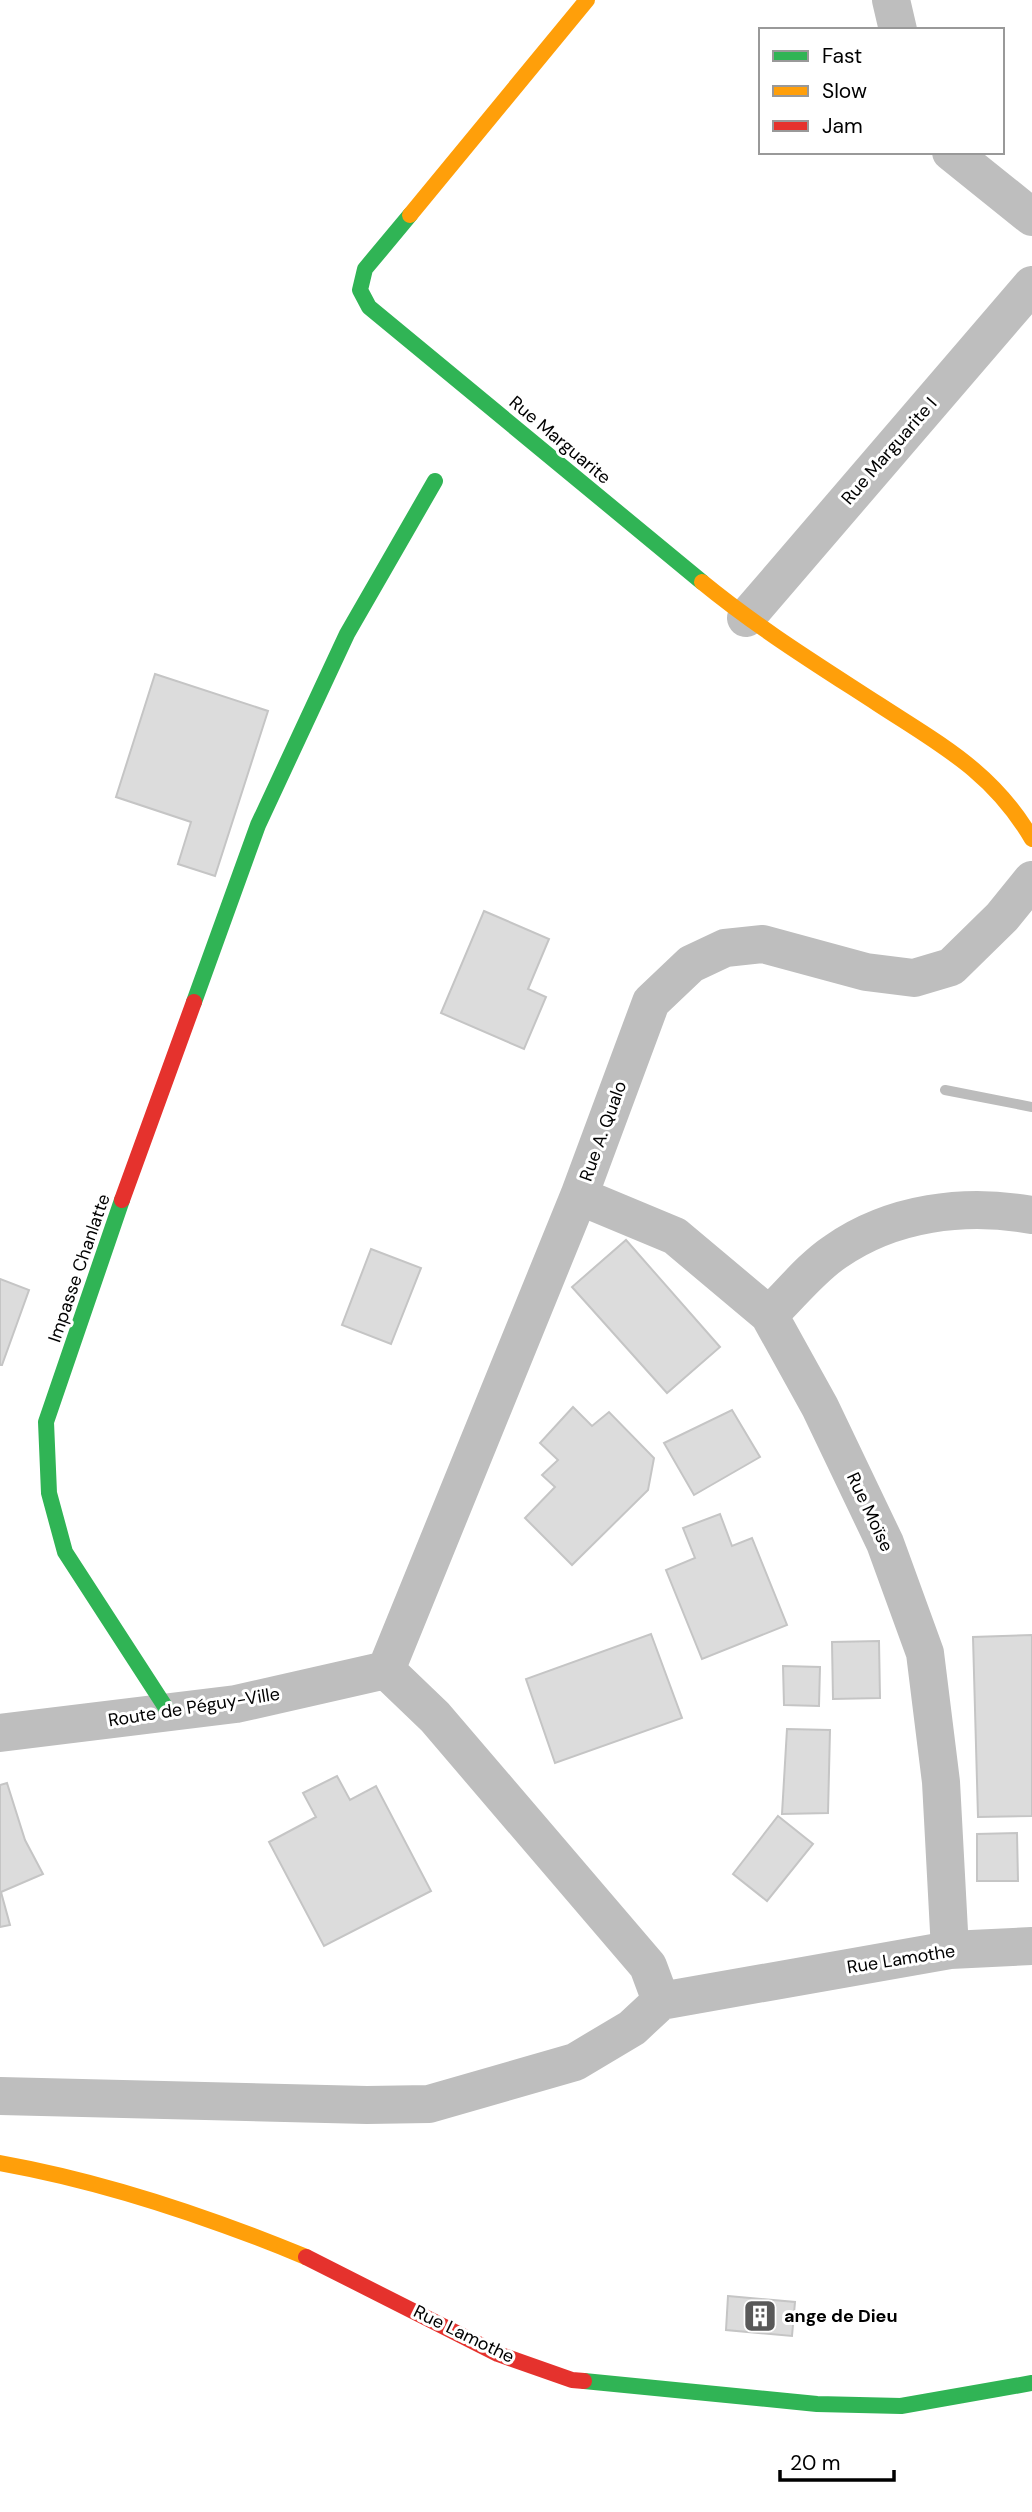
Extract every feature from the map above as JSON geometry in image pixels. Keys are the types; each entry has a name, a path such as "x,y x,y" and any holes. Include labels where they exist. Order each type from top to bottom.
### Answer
{"street":[{"path":"891,0 898,28"},
{"name":"Rue Marguarite","path":"573,5 365,269 360,290 369,307 746,618 973,766 1016,810 1032,839"},
{"path":"953,154 1032,217"},
{"name":"Rue Marguarite I","path":"746,618 1032,285"},
{"name":"Impasse Chanlatte","path":"168,1711 65,1552 49,1493 46,1422 137,1157 258,825 347,635 435,481"},
{"name":"Rue A. Qualo","path":"386,1670 579,1196 651,1002 691,964 725,947 763,944 866,972 914,978 951,967 1002,916 1032,880"},
{"name":"Rue Moïse","path":"579,1196 675,1236 769,1315 820,1407 885,1543 925,1653 940,1782 950,1950"},
{"path":"769,1315 835,1252 888,1224 926,1213 960,1210 1032,1215"},
{"path":"0,2096 367,2105 429,2104 575,2062 632,2028 661,2001 648,1966 435,1717 386,1670"},
{"name":"Route de Péguy-Ville","path":"0,1733 236,1704 386,1670"},
{"name":"Rue Lamothe","path":"661,2001 950,1950 1032,1946"},
{"name":"Rue Lamothe","path":"0,2163 71,2176 225,2224 334,2269 498,2354 572,2380 817,2404 901,2406 1032,2383"}],"building":[{"path":"155,674 268,711 215,876 178,864 191,822 116,797"},
{"path":"484,911 549,939 528,989 546,997 524,1049 441,1013"},
{"path":"626,1240 720,1347 667,1393 572,1287"},
{"path":"371,1249 421,1268 391,1344 342,1325"},
{"path":"0,1279 29,1290 2,1365 0,1365"},
{"path":"573,1407 592,1426 609,1412 654,1458 648,1490 572,1565 525,1518 555,1487 542,1475 558,1460 540,1443"},
{"path":"732,1410 760,1457 694,1495 664,1443"},
{"path":"720,1514 732,1546 752,1538 787,1625 702,1659 666,1570 695,1558 683,1528"},
{"path":"651,1634 682,1718 555,1763 526,1679"},
{"path":"1032,1635 1032,1816 978,1817 973,1637"},
{"path":"879,1641 880,1698 833,1699 832,1642"},
{"path":"783,1666 820,1667 819,1706 784,1705"},
{"path":"787,1729 830,1730 828,1813 782,1814"},
{"path":"337,1776 350,1800 376,1786 431,1891 324,1946 269,1842 316,1817 303,1793"},
{"path":"7,1783 25,1840 43,1874 1,1892 10,1925 0,1927 0,1785"},
{"path":"778,1816 813,1844 767,1901 733,1874"},
{"path":"1017,1833 1018,1881 977,1881 977,1834"},
{"name":"ange de Dieu","path":"728,2296 795,2302 792,2336 726,2330"}],"waterway":[{"path":"945,1090 1032,1107"}],"traffic: fast":[{"path":"410,215 365,269 360,290 369,307 702,582"},
{"path":"194,1002 258,825 347,634 435,481"},
{"path":"122,1200 46,1422 49,1493 65,1552 168,1711"},
{"path":"584,2381 817,2404 901,2406 1032,2383"}],"traffic: slow":[{"path":"410,215 587,0"},
{"path":"702,582 766,631 964,762 1000,795 1032,839"},
{"path":"0,2163 117,2190 231,2228 306,2257"}],"traffic: jam":[{"path":"122,1200 194,1002"},
{"path":"306,2257 498,2354 572,2380 584,2381"}],"place":[{"name":"ange de Dieu","path":"760,2316"}]}
